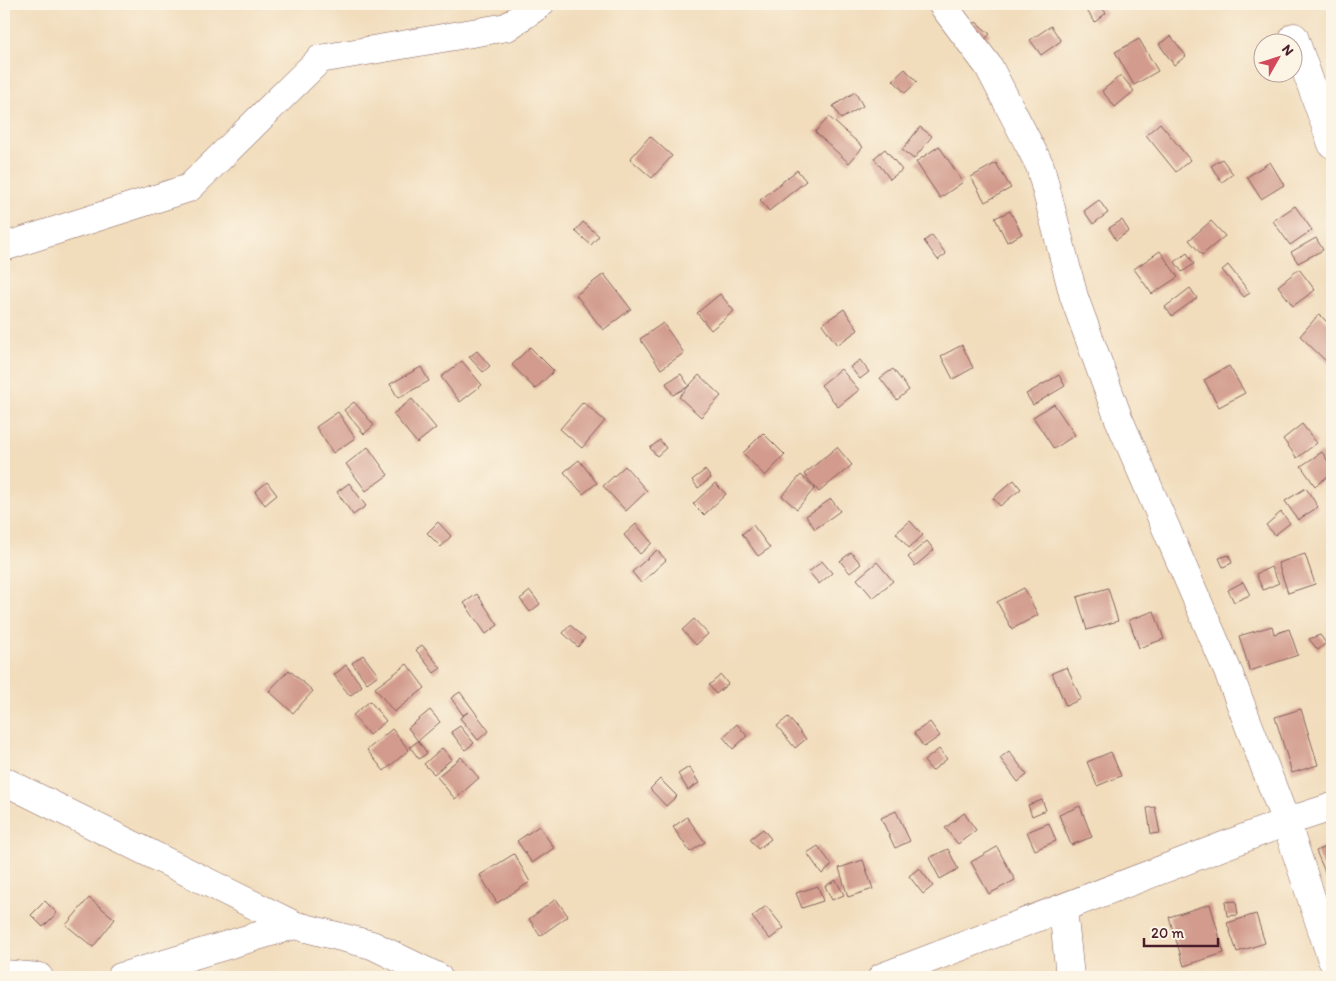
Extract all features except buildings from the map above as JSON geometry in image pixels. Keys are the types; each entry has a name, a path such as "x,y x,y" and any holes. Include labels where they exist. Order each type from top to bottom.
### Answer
{"street":[{"path":"4,248 189,188 320,59 507,27 540,4"},
{"path":"942,4 989,67 1040,166 1074,297 1118,417 1229,674 1286,822 1332,960"},
{"path":"1304,65 1332,144"},
{"path":"4,781 294,925 372,945 438,977"},
{"path":"882,977 1286,822 1332,807"},
{"path":"1062,908 1070,977"},
{"path":"121,977 294,925"},
{"path":"4,974 38,977"}]}
